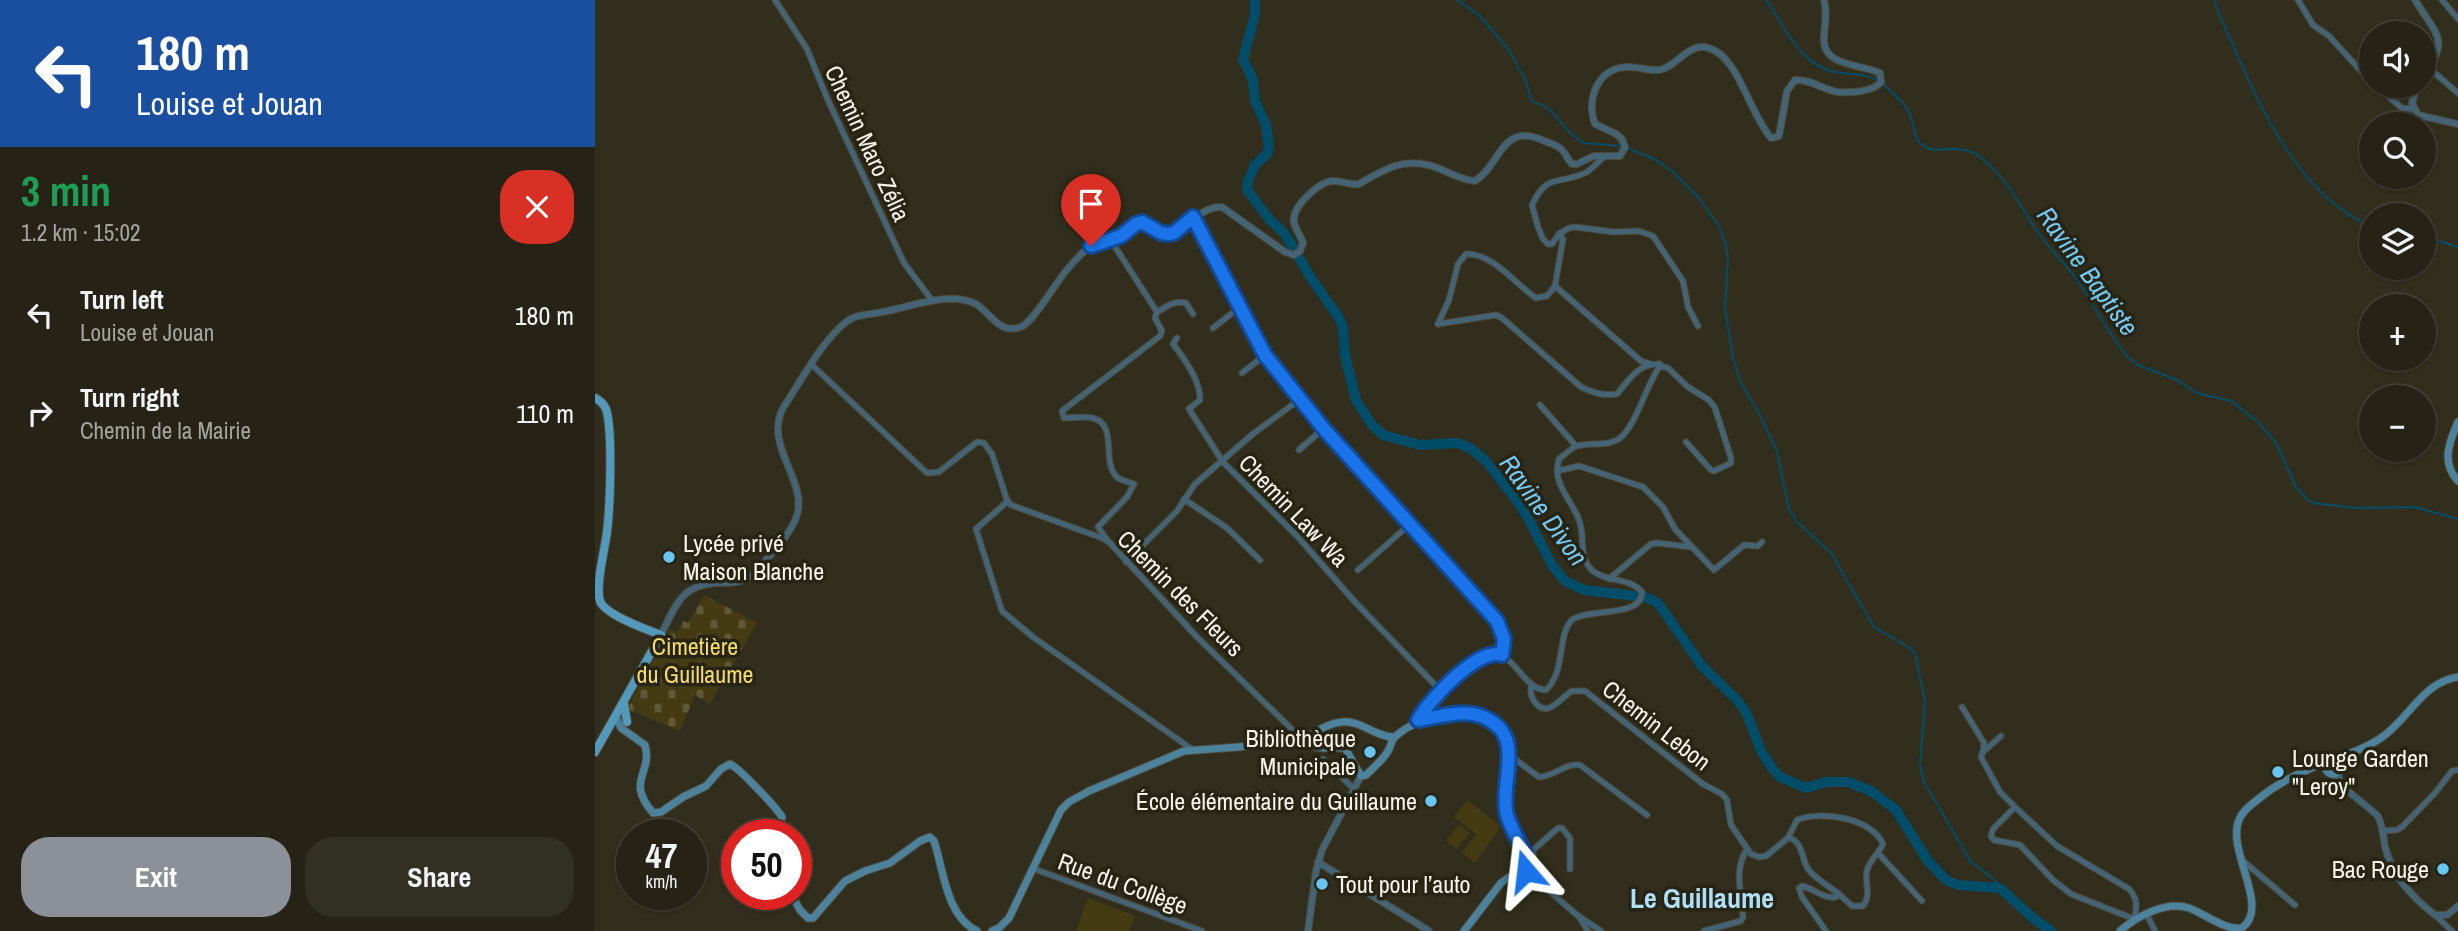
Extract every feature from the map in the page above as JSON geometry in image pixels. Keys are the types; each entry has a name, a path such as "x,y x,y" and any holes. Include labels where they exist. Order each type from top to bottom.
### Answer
{"main road":[{"path":"595,398 604,405 609,424 608,523 599,590 600,601 604,607 623,618 661,635 595,752"},
{"path":"2458,422 2450,439 2447,456 2452,475 2458,481"},
{"path":"2120,931 2134,919 2173,906 2188,908 2225,929 2234,931 2242,928 2250,915 2252,901 2239,859 2236,831 2245,811 2274,786 2293,775 2314,766 2333,766 2347,755 2385,736 2431,687 2458,677"},
{"path":"624,704 624,725"},
{"path":"1303,740 1314,748 1345,748 1361,776 1366,775 1387,753 1394,737 1418,720 1460,712 1486,717 1500,728 1505,736 1508,754 1506,812 1526,857 1526,871 1501,883 1464,931"},
{"path":"616,717 647,749 639,784 640,794 653,813 661,812 706,786 721,769 730,764 776,806 782,819"},
{"path":"992,931 1009,918 1055,818 1069,802 1117,778 1184,751 1303,740 1340,722 1363,727 1376,735 1394,737"},
{"path":"608,730 624,725"},
{"path":"801,910 808,918 813,918 845,881 890,863 930,837 934,841 954,911 970,928 977,931"}],"street":[{"name":"Chemin Maro Zélia","path":"775,0 807,49 837,121 904,263 931,299"},
{"path":"661,635 677,603 688,591 703,584 734,583 754,575 796,519 796,491 778,438 777,426 783,408 812,365 841,326 850,319 931,299 968,302 977,305 1005,328 1022,326 1031,319 1069,266 1091,246 1121,236 1142,222 1161,233 1174,233 1193,217 1222,207 1285,252 1294,255 1300,251 1303,243 1294,224 1295,213 1305,198 1330,180 1359,184 1391,166 1408,163 1434,166 1475,181 1481,178 1490,163 1513,138 1523,135 1533,136 1557,147 1572,164 1594,156 1620,156 1625,145 1616,134 1595,124 1590,108 1596,86 1620,68 1663,69 1688,50 1710,48 1725,58 1758,121 1771,138 1779,136 1787,91 1795,80 1806,80 1836,92 1876,88 1882,77 1880,73 1838,61 1826,51 1823,42 1827,13 1824,0"},
{"path":"2298,0 2313,24 2329,36 2359,69"},
{"path":"2415,0 2427,21"},
{"path":"2442,0 2458,19"},
{"path":"2436,36 2439,41 2436,56"},
{"path":"2436,74 2458,93"},
{"path":"2390,98 2402,108 2414,109"},
{"path":"2413,98 2411,103 2418,115 2458,124"},
{"path":"1604,157 1589,170 1548,183 1538,192 1532,211 1543,239 1552,244 1559,234 1569,228 1639,231 1653,236 1683,281 1688,307 1698,326"},
{"path":"1193,217 1265,355 1324,429 1497,621 1504,639 1502,655"},
{"path":"1559,234 1563,239 1556,286 1548,296 1536,298 1522,289 1509,274 1476,254 1466,254 1458,264 1449,300 1438,324 1496,316 1502,318 1581,387 1606,396 1616,394 1629,377 1651,364"},
{"path":"1111,239 1157,313"},
{"path":"1556,286 1641,361 1668,368 1688,387 1709,400 1715,408 1731,463 1711,470 1686,442"},
{"path":"1110,544 1098,527 1127,497 1134,485 1122,480 1114,472 1110,463 1106,430 1100,421 1088,417 1064,418 1062,411 1160,337 1162,329 1155,318 1157,313 1176,302 1182,302 1186,303 1193,314"},
{"path":"1213,328 1240,307"},
{"name":"Chemin Law Wa","path":"1177,338 1173,344 1185,361 1200,393 1200,400 1189,409 1223,462 1297,536 1355,602 1441,691"},
{"path":"1242,373 1265,355"},
{"path":"812,365 927,473 939,472 977,442 984,443 992,454 1008,501 976,529 1002,611 1034,637 1193,750"},
{"path":"1418,720 1423,710 1441,691 1468,667 1489,654 1502,655 1532,684 1543,690 1551,685 1557,671 1567,627 1571,621 1588,614 1614,612 1638,603 1643,596 1640,589 1633,584 1609,580 1597,574 1586,563 1582,551 1581,522 1559,481 1557,471 1559,459 1576,446 1611,442 1622,437 1651,378 1661,366"},
{"path":"1126,562 1177,511 1195,484 1254,433 1299,400"},
{"path":"1540,405 1576,446"},
{"path":"1299,450 1324,429"},
{"path":"1557,471 1579,466 1643,487 1663,507 1675,528 1691,547 1714,570 1744,545 1758,546 1762,542"},
{"path":"1184,499 1227,528 1260,560"},
{"name":"Chemin des Fleurs","path":"1008,501 1011,505 1102,538 1110,544 1196,637 1209,646 1303,740"},
{"path":"1358,570 1410,524"},
{"path":"1609,580 1650,544 1691,547"},
{"name":"Chemin Lebon","path":"1532,684 1530,692 1534,701 1545,708 1553,707 1572,691 1585,691 1703,785 1722,794 1730,809 1731,825 1747,849"},
{"path":"1962,707 1984,743 1981,757 2000,792 2056,846 2129,889 2137,904 2134,919 2071,894 2053,880 2020,845 1994,840 1991,836 1993,829 2015,807"},
{"path":"1983,752 2001,736"},
{"path":"1508,754 1539,777 1545,777 1568,765 1580,765 1647,815"},
{"path":"1323,759 1354,789"},
{"path":"2333,766 2339,782 2377,815 2395,873 2409,892 2452,931"},
{"path":"2382,831 2397,831 2402,827 2452,771 2458,770"},
{"path":"1308,931 1322,849 1361,776"},
{"path":"1747,849 1751,855 1766,856 1788,838 1797,820 1805,817 1852,820 1868,827 1883,844 1867,872 1867,901 1863,905 1852,906 1813,875 1806,867 1798,844 1793,838 1788,838"},
{"path":"1526,871 1535,867 1533,850 1558,828 1562,828 1570,838 1570,870"},
{"path":"1705,931 1741,921 1743,911 1739,868 1747,849"},
{"path":"1878,853 1922,901"},
{"path":"2239,859 2295,905"},
{"path":"1318,862 1429,931"},
{"name":"Rue du Collège","path":"1032,868 1202,931"},
{"path":"1526,871 1577,915 1601,931"},
{"path":"1826,931 1802,897 1799,888 1810,888 1832,898 1839,894"},
{"path":"2435,915 2447,915 2458,906"},
{"path":"2146,914 2155,931"},
{"path":"1577,915 1588,931"}],"green space":[{"name":"Cimetière du Guillaume","path":"704,595 757,623 710,704 695,695 680,731 627,709 670,629 677,632 683,621 688,623"},
{"path":"1467,800 1501,826 1475,863 1462,853 1476,834 1454,817"},
{"path":"1459,824 1470,833 1457,849 1446,841"},
{"path":"1088,898 1135,916 1129,931 1076,931"}],"waterway":[{"name":"Ravine Divon","path":"1255,0 1255,15 1243,59 1253,80 1255,101 1266,125 1269,147 1267,154 1255,165 1247,190 1270,220 1285,234 1339,318 1356,400 1372,425 1383,435 1420,445 1457,443 1470,448 1486,461 1514,497 1552,565 1565,581 1584,590 1645,597 1658,603 1702,666 1746,712 1761,751 1780,777 1806,788 1826,782 1848,782 1871,791 1896,810 1928,861 1946,880 1958,885 2000,888 2051,931"},
{"path":"1457,0 1479,15 1509,50 1526,81 1531,100 1549,109 1570,133 1584,143 1622,146"},
{"name":"Ravine Baptiste","path":"1766,0 1794,42 1811,61 1834,72 1872,78 1895,94 1909,112 1915,135 1923,146 1935,150 1966,150 1991,166 2039,234 2075,277 2128,357 2138,365 2177,380 2197,393 2231,401 2258,422 2276,443 2296,487 2307,499 2314,503 2355,508 2415,507 2458,519"},
{"path":"2215,0 2220,17 2257,97 2287,150 2304,174 2324,195 2359,220"},
{"path":"1627,148 1656,160 1673,172 1699,198 1719,226 1728,259 1725,309 1733,358 1740,381 1777,452 1789,509 1796,521 1831,553 1874,627 1910,648 1915,654 1925,701 1920,764 1924,782 1971,862 1995,880 2000,888"},
{"path":"2436,240 2458,247"}],"place":[{"name":"Lycée privé Maison Blanche","path":"669,557"},
{"name":"Bibliothèque Municipale","path":"1370,752"},
{"name":"Lounge Garden \"Leroy\"","path":"2278,772"},
{"name":"École élémentaire du Guillaume","path":"1431,801"},
{"name":"Bac Rouge","path":"2443,869"},
{"name":"Tout pour l’auto","path":"1322,884"}],"district":[{"name":"Le Guillaume","path":"1702,898"}],"route":[{"path":"1091,246 1121,236 1142,222 1161,233 1174,233 1193,217 1265,355 1324,429 1497,621 1503,632 1502,655 1489,654 1468,667 1423,710 1418,720 1460,712 1486,717 1500,728 1508,746 1506,812 1526,857 1526,871"}]}
